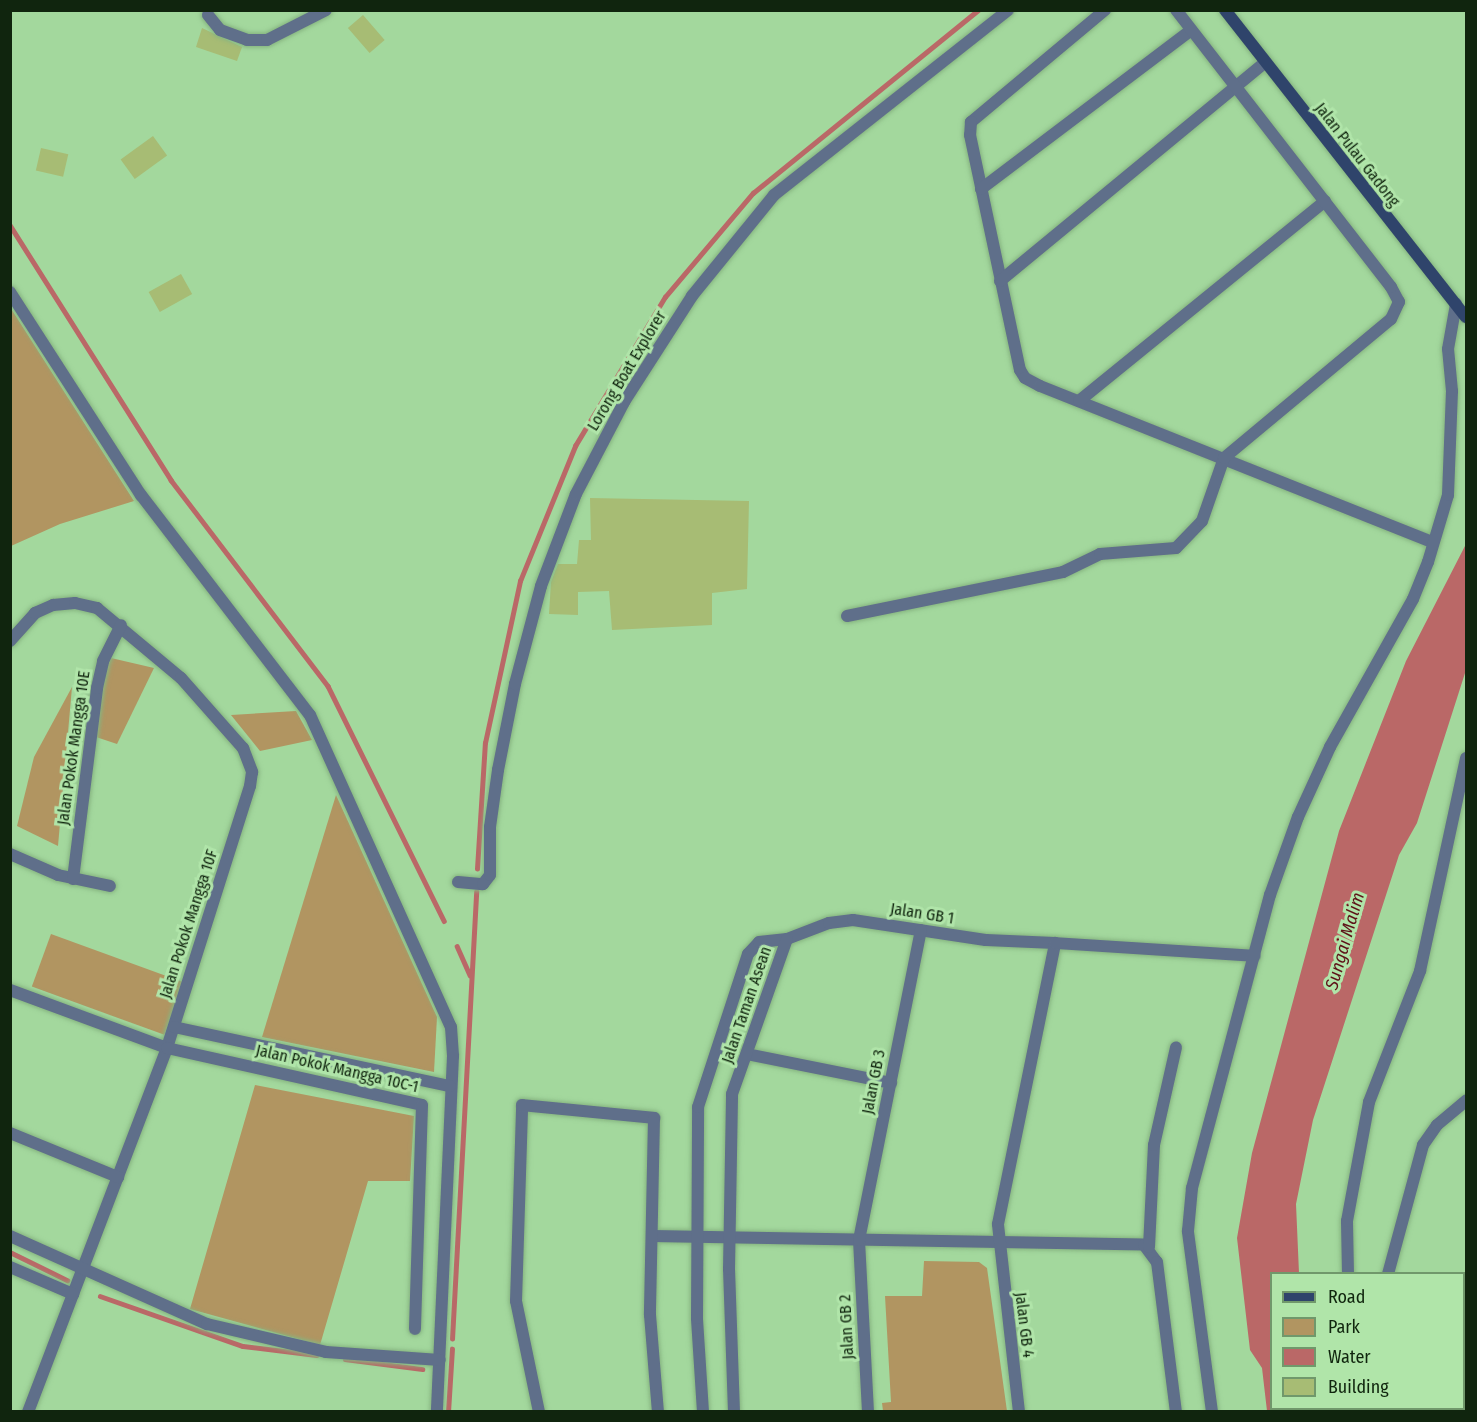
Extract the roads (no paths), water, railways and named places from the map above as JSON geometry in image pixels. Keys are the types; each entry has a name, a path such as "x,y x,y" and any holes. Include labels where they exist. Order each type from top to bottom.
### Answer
{"main road":[{"name":"Jalan Pulau Gadong","path":"1225,10 1264,63 1467,316"}],"street":[{"path":"208,15 220,30 247,40 267,40 326,10"},
{"name":"Lorong Boat Explorer","path":"458,882 483,884 490,875 490,827 498,770 515,684 541,586 576,494 624,402 692,296 774,195 1008,10"},
{"path":"1105,10 971,122 969,135 1020,370 1025,378 1078,401 1433,542"},
{"path":"847,616 1063,572 1100,554 1176,548 1203,521 1224,458 1391,319 1399,302 1325,201 1176,10"},
{"path":"981,189 1191,30"},
{"path":"1000,281 1264,63"},
{"path":"1078,401 1325,201"},
{"path":"10,292 141,495 310,715 451,1027 437,1412"},
{"path":"1212,1412 1188,1231 1192,1188 1270,895 1305,799 1413,599 1448,495 1452,391 1448,349 1456,304"},
{"name":"Jalan Pokok Mangga 10F","path":"10,641 35,613 53,605 75,603 97,608 121,625 182,678 243,748 252,771 250,786 167,1048 28,1412"},
{"name":"Jalan Pokok Mangga 10E","path":"73,879 97,688 103,661 121,625"},
{"path":"1348,1272 1347,1221 1369,1102 1420,971 1467,758"},
{"path":"10,854 73,879 110,886"},
{"name":"Jalan GB 1","path":"788,939 829,923 853,920 986,940 1255,956"},
{"name":"Jalan GB 3","path":"858,1240 921,930"},
{"name":"Jalan Taman Asean","path":"703,1412 698,1237 698,1107 748,954 759,942 788,939 732,1094 730,1237 734,1412"},
{"name":"Jalan GB 4","path":"1019,1412 997,1242 1055,943"},
{"path":"10,990 167,1048"},
{"path":"174,1027 450,1086"},
{"path":"1176,1047 1154,1145 1149,1247 1157,1262 1176,1412"},
{"name":"Jalan Pokok Mangga 10C-1","path":"167,1048 422,1105 415,1329"},
{"path":"747,1054 891,1083"},
{"path":"1389,1272 1423,1145 1437,1125 1467,1101"},
{"path":"539,1412 516,1301 522,1105 654,1118 650,1315 658,1412"},
{"path":"10,1133 118,1177"},
{"path":"10,1236 207,1324 269,1341 326,1352 440,1360"},
{"path":"651,1236 1149,1247"},
{"name":"Jalan GB 2","path":"858,1240 868,1412"},
{"path":"10,1267 73,1294"}],"water":[{"name":"Sungai Malim","path":"1466,544 1466,670 1417,823 1399,855 1313,1120 1296,1204 1299,1272 1270,1272 1270,1410 1321,1411 1267,1411 1262,1368 1250,1350 1237,1238 1252,1153 1339,831 1406,661"}],"waterway":[{"path":"477,869 485,743 520,581 575,446 665,297 753,193 978,10"},
{"path":"10,225 171,480 328,686 444,921"},
{"path":"452,1339 476,892"},
{"path":"457,946 470,975"},
{"path":"10,1252 67,1280"},
{"path":"100,1296 243,1346 316,1355"},
{"path":"448,1412 452,1349"},
{"path":"345,1359 422,1369"}]}
